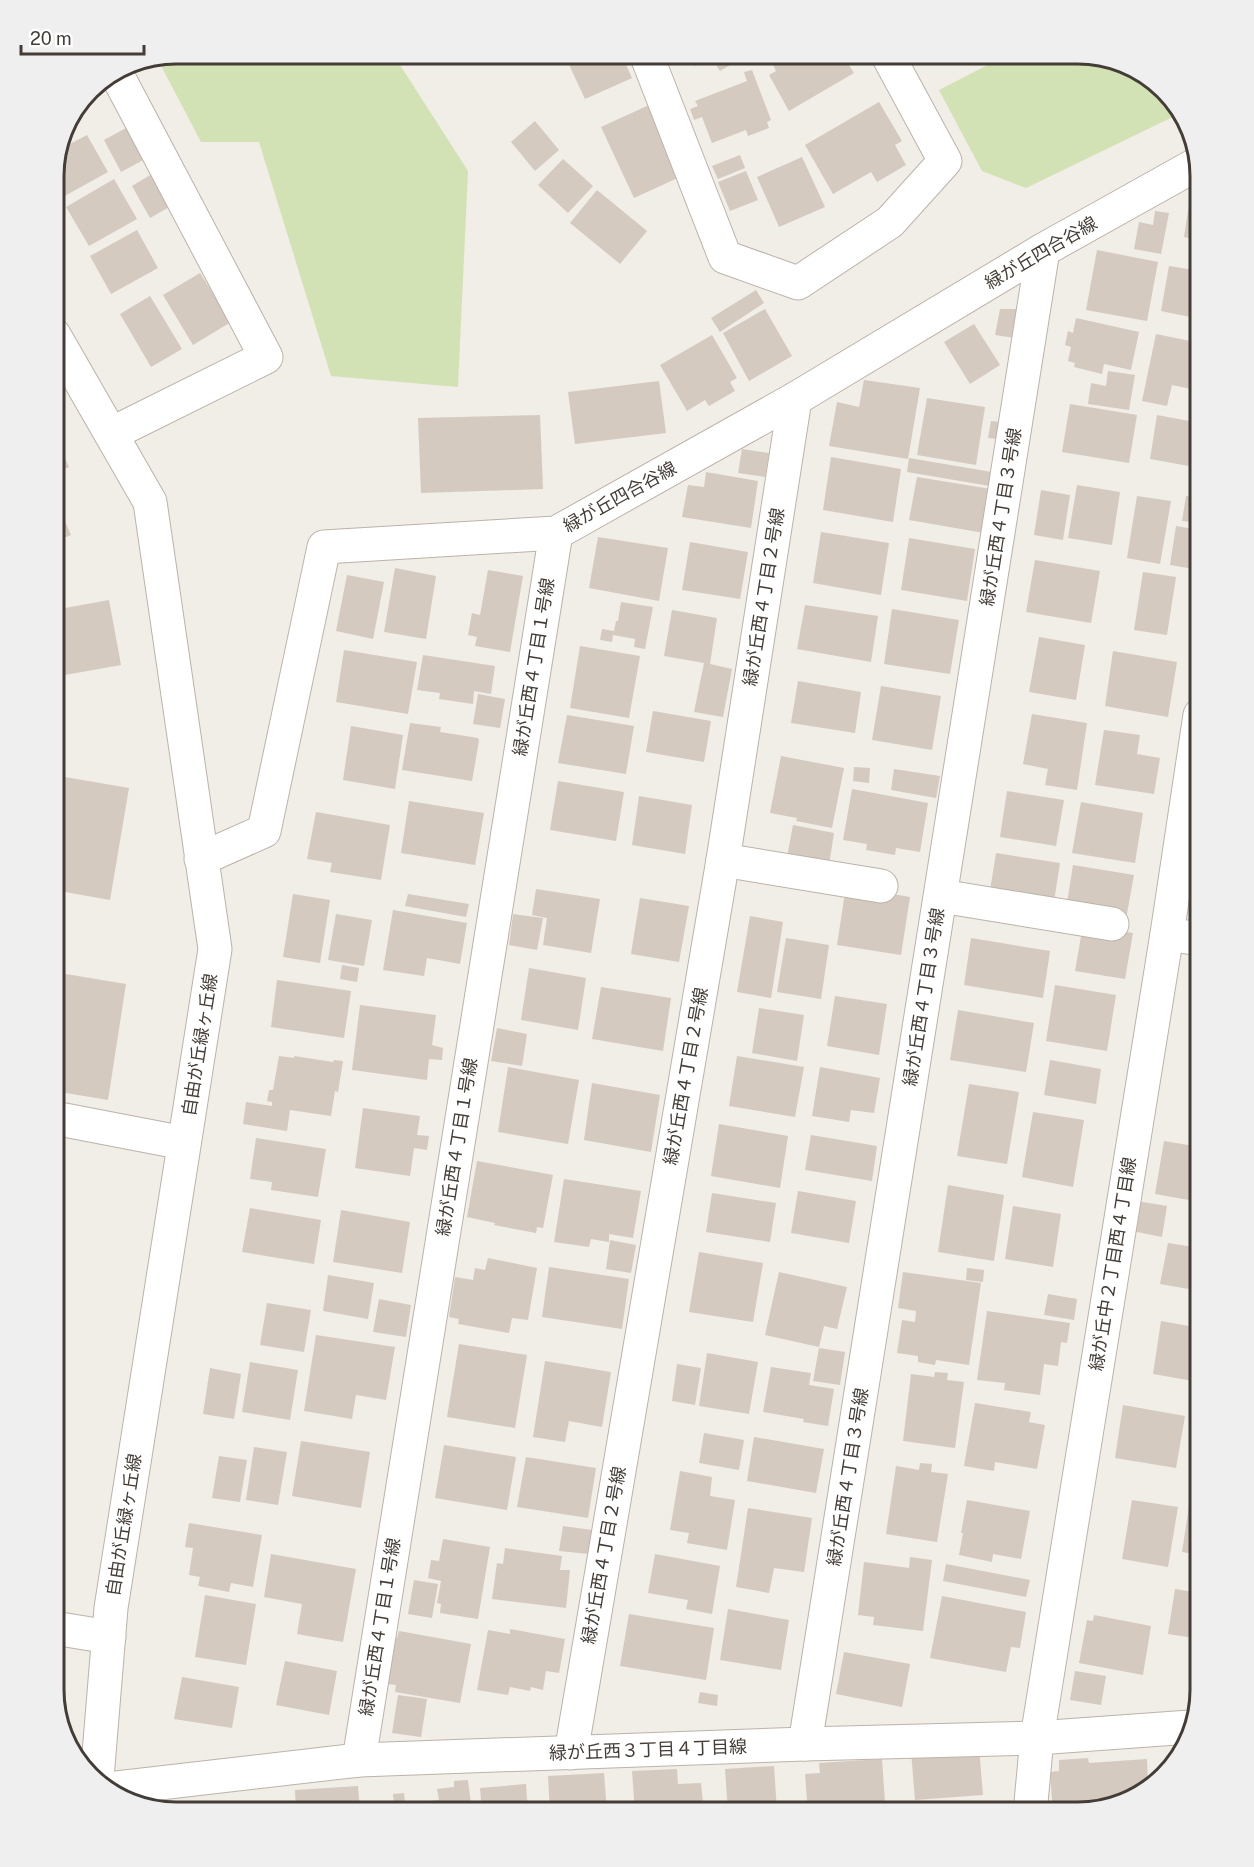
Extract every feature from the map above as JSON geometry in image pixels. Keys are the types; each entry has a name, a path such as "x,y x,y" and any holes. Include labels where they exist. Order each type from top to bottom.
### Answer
{"street":[{"path":"650,65 725,257 798,283 890,222 945,161 893,65"},
{"path":"111,434 266,357 120,80"},
{"name":"緑が丘四合谷線","path":"201,859 264,831 324,547 556,533 795,399 1043,250 1189,168"},
{"name":"緑が丘西４丁目３号線","path":"805,1744 1043,250"},
{"name":"自由が丘緑ヶ丘線","path":"65,354 150,502 215,949 111,1608 99,1771"},
{"name":"緑が丘西４丁目２号線","path":"571,1753 723,860 795,399"},
{"name":"緑が丘西４丁目１号線","path":"358,1760 556,533"},
{"name":"緑が丘中２丁目西４丁目線","path":"1031,1802 1037,1738 1190,781"},
{"path":"723,860 881,886"},
{"path":"940,896 1112,924"},
{"path":"1167,934 1190,937"},
{"path":"64,1120 184,1143"},
{"path":"64,1630 109,1637"},
{"name":"緑が丘西３丁目４丁目線","path":"122,1787 358,1760 1037,1738 1183,1728"}],"green space":[{"path":"400,65 468,171 458,387 331,376 259,142 201,142 161,66"},
{"path":"988,65 1084,65 1113,70 1140,83 1162,103 1172,118 1026,188 982,171 939,90"}],"building":[{"path":"569,65 626,65 632,78 585,99"},
{"path":"716,65 730,65 720,71"},
{"path":"773,65 849,65 854,73 789,111 769,75 776,71"},
{"path":"752,70 771,120 767,122 769,128 748,136 746,130 712,143 702,117 694,120 690,109 698,106 695,101 747,81 744,72"},
{"path":"879,102 902,141 895,145 906,165 877,182 871,172 833,194 805,145"},
{"path":"649,105 682,176 634,198 601,127"},
{"path":"535,121 559,150 535,171 511,142"},
{"path":"128,127 145,159 121,172 104,140"},
{"path":"87,135 108,172 65,196 65,170 69,144"},
{"path":"740,155 745,168 718,179 712,166"},
{"path":"802,157 825,207 779,227 757,177"},
{"path":"563,159 593,186 568,213 538,185"},
{"path":"746,171 758,200 730,211 718,182"},
{"path":"152,174 171,206 150,218 132,186"},
{"path":"114,179 137,219 89,246 66,207"},
{"path":"597,190 647,231 620,264 570,223"},
{"path":"1190,198 1190,238 1184,237"},
{"path":"1155,211 1169,213 1161,254 1134,249 1139,222 1153,225"},
{"path":"137,230 158,268 111,294 90,256"},
{"path":"1097,250 1158,262 1147,321 1086,310"},
{"path":"1169,266 1190,269 1190,317 1161,311"},
{"path":"200,273 231,322 193,345 163,295"},
{"path":"756,290 764,303 720,332 711,318"},
{"path":"150,296 182,349 151,367 120,314"},
{"path":"765,309 792,356 749,381 723,333"},
{"path":"1000,309 1020,309 1015,338 995,335"},
{"path":"1076,318 1139,332 1131,370 1104,364 1102,374 1074,367 1075,363 1068,361 1071,347 1065,345 1068,331 1073,333"},
{"path":"974,324 1000,365 970,384 944,342"},
{"path":"1156,334 1190,341 1190,389 1172,385 1167,406 1142,401"},
{"path":"712,335 737,378 730,382 735,391 709,406 705,400 687,411 660,365"},
{"path":"1108,371 1135,375 1129,410 1088,404 1091,383 1106,386"},
{"path":"864,380 920,388 908,459 829,446 837,402 859,407"},
{"path":"659,381 666,433 575,444 568,392"},
{"path":"927,398 985,407 976,465 917,455"},
{"path":"1070,404 1137,415 1129,463 1062,452"},
{"path":"540,415 543,489 421,493 418,418"},
{"path":"1157,415 1190,421 1190,466 1150,459"},
{"path":"991,421 1001,422 998,439 988,438"},
{"path":"742,449 769,453 765,477 738,473"},
{"path":"831,457 901,469 893,522 823,510"},
{"path":"909,458 992,472 990,486 907,472"},
{"path":"706,472 758,481 751,528 682,517 688,485 704,487"},
{"path":"917,477 991,489 984,533 909,520"},
{"path":"1077,485 1120,492 1112,545 1068,538"},
{"path":"1041,490 1070,495 1063,540 1034,535"},
{"path":"1137,496 1171,501 1160,564 1127,558"},
{"path":"1186,496 1190,497 1190,522 1182,521"},
{"path":"65,520 71,535 65,538"},
{"path":"1176,526 1190,528 1190,568 1170,565"},
{"path":"821,532 889,543 881,595 813,583"},
{"path":"598,537 668,548 659,601 589,588"},
{"path":"909,538 975,549 967,601 901,590"},
{"path":"690,542 748,552 740,599 682,590"},
{"path":"1035,560 1100,571 1091,623 1026,612"},
{"path":"395,568 436,576 426,639 384,632"},
{"path":"488,570 523,576 510,652 475,646 477,637 468,635 472,613 480,615"},
{"path":"1143,572 1176,577 1167,635 1134,630"},
{"path":"347,575 384,582 373,639 336,631"},
{"path":"109,600 121,665 65,675 65,608"},
{"path":"621,602 653,607 645,649 634,647 635,639 613,635 612,642 600,640 602,629 614,631"},
{"path":"805,605 878,616 871,662 797,649"},
{"path":"892,609 959,620 950,674 884,664"},
{"path":"672,610 717,618 710,664 732,669 723,717 694,712 704,663 664,656"},
{"path":"1039,637 1085,645 1076,700 1029,692"},
{"path":"580,646 640,656 629,718 570,708"},
{"path":"344,650 417,662 408,714 336,702"},
{"path":"1113,651 1177,662 1168,717 1105,706"},
{"path":"423,655 495,666 491,694 474,691 473,704 439,699 440,693 417,690"},
{"path":"798,681 861,692 855,733 791,723"},
{"path":"881,686 941,696 932,750 872,740"},
{"path":"478,694 505,699 500,728 473,724"},
{"path":"653,711 711,721 704,762 646,752"},
{"path":"1032,714 1087,723 1077,790 1045,785 1048,769 1023,764"},
{"path":"567,715 634,726 626,774 558,763"},
{"path":"410,723 441,727 440,732 478,738 472,781 402,770"},
{"path":"351,726 403,735 395,789 343,780"},
{"path":"1104,730 1140,735 1137,754 1160,758 1154,794 1095,785"},
{"path":"781,756 844,768 832,828 770,813"},
{"path":"854,767 870,768 869,783 853,781"},
{"path":"894,769 940,776 936,798 891,790"},
{"path":"65,777 129,788 110,900 65,892"},
{"path":"558,781 624,792 616,841 550,830"},
{"path":"852,789 928,803 920,852 896,848 895,855 866,850 867,844 843,840"},
{"path":"1007,791 1064,800 1056,846 1000,837"},
{"path":"639,796 692,805 685,854 632,845"},
{"path":"409,801 484,813 475,865 401,853"},
{"path":"1081,802 1143,813 1135,863 1072,853"},
{"path":"316,812 390,825 381,880 330,872 332,863 307,859"},
{"path":"793,825 834,833 829,865 787,857"},
{"path":"996,853 1060,863 1053,908 989,897"},
{"path":"1073,865 1134,875 1126,919 1066,909"},
{"path":"846,886 910,897 901,955 837,945"},
{"path":"536,889 600,899 591,953 543,945 547,918 532,915"},
{"path":"293,894 330,900 320,963 283,957"},
{"path":"408,894 469,904 466,917 405,906"},
{"path":"640,898 689,906 679,962 631,954"},
{"path":"393,910 467,923 460,964 427,958 424,976 383,970"},
{"path":"336,914 372,920 364,966 328,960"},
{"path":"513,914 543,918 537,950 509,945"},
{"path":"750,916 783,922 771,998 737,992"},
{"path":"1083,925 1133,933 1125,979 1075,971"},
{"path":"786,938 829,945 821,999 777,992"},
{"path":"971,938 1050,951 1043,998 964,985"},
{"path":"342,965 359,968 357,982 340,979"},
{"path":"529,968 586,978 578,1030 521,1020"},
{"path":"64,974 126,984 108,1100 64,1093"},
{"path":"277,980 351,991 344,1038 271,1027"},
{"path":"1055,985 1116,995 1107,1051 1046,1041"},
{"path":"601,987 671,998 663,1051 592,1039"},
{"path":"835,996 887,1004 879,1055 827,1046"},
{"path":"360,1005 436,1015 432,1045 443,1048 442,1060 429,1059 427,1080 352,1070"},
{"path":"759,1008 804,1015 797,1061 752,1053"},
{"path":"958,1010 1034,1023 1026,1072 950,1060"},
{"path":"497,1028 527,1034 522,1066 491,1061"},
{"path":"279,1056 343,1061 331,1116 290,1110 287,1131 243,1124 246,1102 272,1106 272,1102 267,1101 269,1090 273,1090"},
{"path":"737,1056 804,1067 795,1117 729,1106"},
{"path":"1050,1060 1101,1069 1096,1104 1044,1095"},
{"path":"508,1067 579,1080 568,1144 498,1132"},
{"path":"820,1067 880,1078 874,1113 851,1110 849,1122 812,1116"},
{"path":"592,1083 660,1095 651,1152 584,1140"},
{"path":"969,1084 1019,1092 1007,1164 957,1156"},
{"path":"363,1108 420,1116 417,1135 429,1136 427,1150 414,1148 410,1176 355,1168"},
{"path":"1033,1112 1084,1120 1073,1187 1022,1177"},
{"path":"719,1124 788,1136 780,1188 711,1176"},
{"path":"811,1135 877,1146 872,1181 805,1170"},
{"path":"256,1138 326,1149 318,1197 271,1190 272,1182 250,1179"},
{"path":"1164,1141 1190,1145 1190,1200 1155,1194"},
{"path":"477,1161 553,1175 543,1228 537,1227 536,1233 467,1217"},
{"path":"564,1179 641,1191 633,1238 609,1234 609,1242 591,1239 589,1247 554,1242"},
{"path":"948,1185 1004,1195 994,1261 938,1252"},
{"path":"798,1191 856,1201 849,1243 791,1233"},
{"path":"712,1193 776,1203 770,1242 706,1232"},
{"path":"1137,1201 1167,1206 1162,1237 1132,1231"},
{"path":"1013,1206 1061,1214 1053,1267 1005,1259"},
{"path":"250,1208 321,1220 314,1264 242,1252"},
{"path":"341,1210 410,1222 402,1273 333,1262"},
{"path":"610,1240 636,1245 631,1273 606,1269"},
{"path":"1168,1243 1190,1246 1190,1289 1160,1284"},
{"path":"699,1252 763,1263 753,1322 689,1312"},
{"path":"488,1258 537,1268 528,1320 512,1318 509,1333 458,1324 459,1319 449,1317 455,1277 473,1280 475,1268 485,1270"},
{"path":"549,1267 629,1279 622,1329 542,1317"},
{"path":"967,1268 984,1270 983,1282 966,1280"},
{"path":"779,1272 847,1287 837,1329 824,1326 819,1347 765,1335"},
{"path":"903,1272 981,1283 969,1365 936,1360 935,1365 918,1362 918,1356 897,1353 902,1320 915,1322 916,1311 898,1308"},
{"path":"328,1275 374,1283 368,1319 323,1311"},
{"path":"1048,1294 1077,1299 1074,1320 1044,1315"},
{"path":"379,1299 411,1305 406,1337 373,1332"},
{"path":"267,1303 311,1310 304,1352 260,1345"},
{"path":"987,1311 1070,1323 1067,1343 1061,1342 1058,1366 1044,1364 1040,1395 1004,1390 1005,1383 977,1380"},
{"path":"1161,1321 1190,1326 1190,1380 1153,1374"},
{"path":"316,1335 395,1347 386,1400 356,1395 352,1419 304,1411"},
{"path":"459,1344 527,1355 515,1428 447,1417"},
{"path":"819,1348 845,1352 840,1385 813,1381"},
{"path":"707,1353 758,1362 749,1414 699,1406"},
{"path":"545,1361 611,1372 602,1427 569,1421 565,1442 533,1437"},
{"path":"250,1362 298,1370 290,1420 242,1412"},
{"path":"677,1364 701,1368 695,1405 672,1401"},
{"path":"771,1367 811,1373 809,1385 834,1389 828,1426 763,1412"},
{"path":"210,1368 241,1374 234,1419 203,1414"},
{"path":"935,1372 948,1373 947,1380 964,1382 955,1448 903,1441 911,1374 934,1377"},
{"path":"975,1403 1031,1412 1029,1422 1045,1425 1037,1469 995,1462 994,1471 964,1466"},
{"path":"1123,1405 1185,1416 1176,1468 1115,1458"},
{"path":"704,1433 744,1440 739,1470 699,1463"},
{"path":"754,1437 824,1449 816,1493 747,1481"},
{"path":"301,1441 370,1452 361,1508 292,1496"},
{"path":"444,1445 516,1457 507,1510 435,1498"},
{"path":"254,1447 287,1452 278,1505 246,1500"},
{"path":"219,1456 247,1460 240,1502 212,1498"},
{"path":"526,1457 596,1468 588,1518 517,1507"},
{"path":"920,1463 932,1464 931,1472 948,1474 937,1542 886,1534 896,1466 919,1470"},
{"path":"680,1471 712,1477 710,1496 735,1500 727,1550 687,1543 689,1533 670,1530"},
{"path":"967,1500 1030,1511 1021,1559 993,1554 992,1562 959,1555"},
{"path":"1132,1500 1178,1507 1168,1567 1122,1559"},
{"path":"1190,1500 1190,1553 1182,1552"},
{"path":"748,1508 812,1518 804,1572 774,1568 769,1593 736,1587"},
{"path":"189,1523 262,1535 253,1587 231,1583 229,1592 198,1586 200,1577 189,1575 193,1548 185,1547"},
{"path":"563,1526 592,1530 589,1554 559,1551"},
{"path":"443,1539 490,1547 478,1619 440,1613 441,1604 437,1603 441,1581 428,1578 431,1560 439,1561"},
{"path":"505,1548 562,1556 560,1570 570,1570 566,1608 492,1599 497,1563 503,1564"},
{"path":"271,1554 356,1569 343,1642 297,1634 302,1604 264,1597"},
{"path":"655,1554 720,1566 712,1614 686,1609 688,1600 648,1593"},
{"path":"910,1557 932,1560 923,1631 873,1625 874,1617 858,1615 864,1562 909,1568"},
{"path":"946,1564 1030,1580 1026,1597 943,1581"},
{"path":"414,1580 438,1584 432,1618 408,1614"},
{"path":"1175,1589 1190,1591 1190,1637 1168,1634"},
{"path":"205,1595 256,1604 246,1665 195,1657"},
{"path":"942,1596 1026,1612 1020,1648 1011,1647 1006,1672 930,1658"},
{"path":"728,1609 789,1620 781,1670 720,1660"},
{"path":"629,1614 714,1628 706,1680 620,1666"},
{"path":"1094,1615 1151,1626 1143,1675 1079,1663 1087,1620 1093,1621"},
{"path":"510,1629 565,1639 559,1673 546,1671 543,1690 531,1687 530,1691 510,1687 508,1695 477,1690 488,1630 510,1634"},
{"path":"399,1631 471,1644 460,1703 395,1692 396,1685 388,1684 394,1650 391,1649 394,1637 397,1638"},
{"path":"844,1652 910,1664 902,1707 836,1694"},
{"path":"285,1661 337,1671 329,1715 276,1705"},
{"path":"1075,1671 1106,1676 1101,1705 1070,1700"},
{"path":"182,1677 239,1687 232,1728 174,1719"},
{"path":"700,1692 718,1695 717,1706 698,1703"},
{"path":"398,1695 427,1699 421,1737 392,1733"},
{"path":"979,1747 983,1795 915,1800 911,1751"},
{"path":"1088,1758 1089,1763 1147,1759 1148,1777 1120,1794 1106,1799 1092,1802 1052,1802 1050,1772 1059,1771 1059,1760"},
{"path":"882,1759 885,1802 807,1802 805,1774 820,1773 819,1763"},
{"path":"774,1766 776,1802 727,1802 725,1769"},
{"path":"677,1769 678,1784 701,1783 703,1802 634,1802 632,1771"},
{"path":"604,1773 606,1802 549,1802 548,1776"},
{"path":"468,1780 471,1802 416,1802 439,1800 437,1789 454,1787 454,1781"},
{"path":"526,1784 527,1802 481,1802 480,1788"},
{"path":"358,1786 359,1802 296,1802 295,1790"},
{"path":"404,1793 405,1802 394,1802 393,1794"}]}
